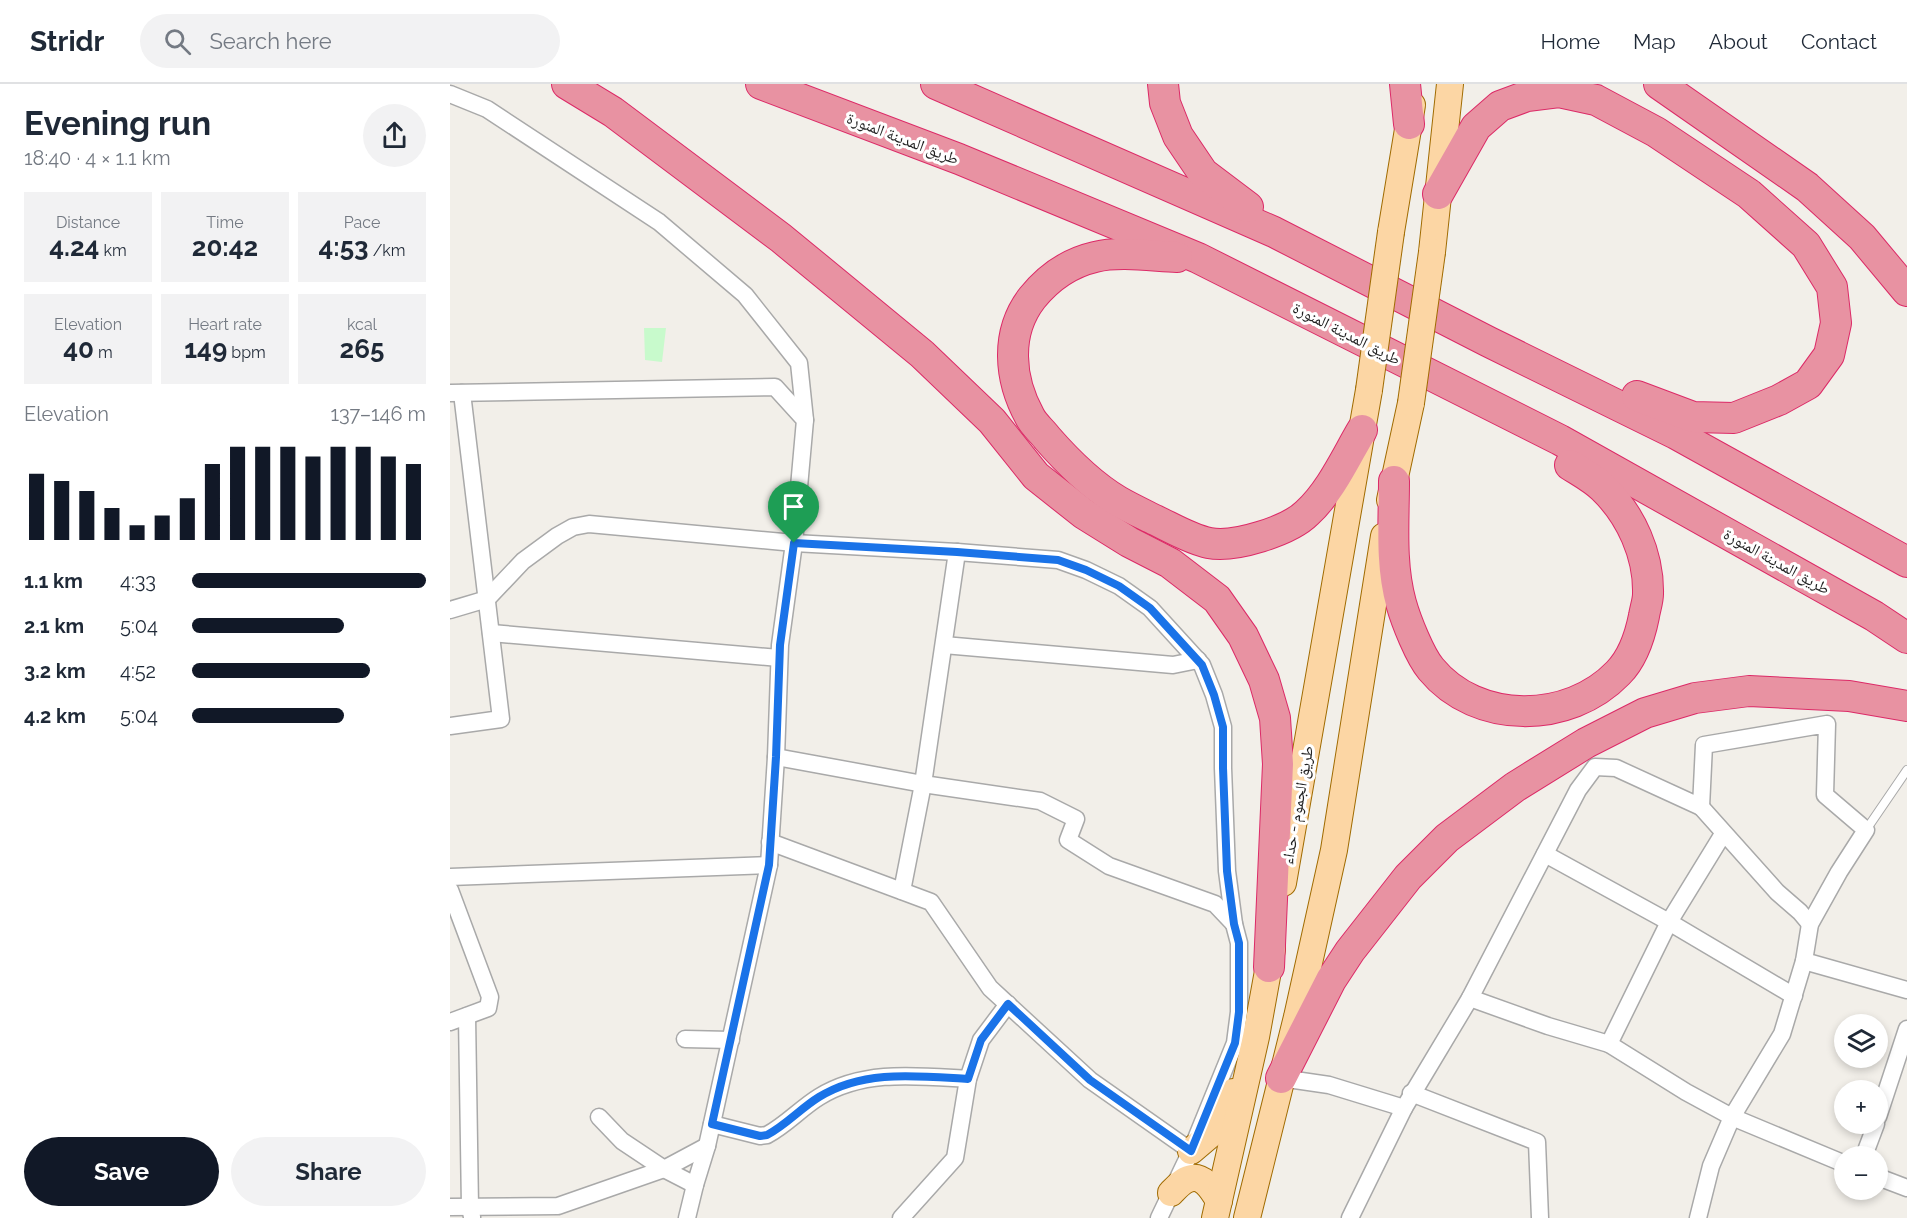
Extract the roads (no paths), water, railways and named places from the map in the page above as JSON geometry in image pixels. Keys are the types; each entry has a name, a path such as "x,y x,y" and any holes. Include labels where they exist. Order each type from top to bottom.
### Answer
{"highway":[{"path":"567,84 613,111 781,238 922,354 992,421 1036,476 1084,514 1129,542 1170,563 1216,599 1243,636 1264,680 1275,718 1278,764 1269,967"},
{"name":"طريق المدينة المنورة","path":"761,84 959,159 1198,258 1560,440 1874,616 1907,638"},
{"path":"936,84 1274,232 1676,434 1907,562"},
{"path":"1163,84 1166,103 1178,136 1203,173 1243,204 1315,253"},
{"path":"1406,84 1409,124"},
{"path":"1659,84 1807,187 1862,237 1907,291"},
{"path":"1438,194 1476,127 1500,106 1527,96 1559,92 1596,100 1656,132 1749,194 1806,245 1832,287 1836,322 1828,355 1808,384 1779,400 1734,418 1693,417 1448,321"},
{"path":"1198,258 1098,256 1070,264 1042,285 1022,311 1012,348 1014,379 1031,418 1070,465 1118,501 1179,532 1210,543 1239,541 1265,536 1306,514 1325,492 1362,430"},
{"path":"1394,481 1394,561 1401,602 1414,637 1430,668 1450,687 1476,702 1503,710 1528,712 1559,707 1590,695 1619,673 1639,640 1648,594 1644,555 1626,515 1603,487 1463,392"},
{"path":"1281,1078 1331,980 1350,951 1408,877 1447,838 1515,787 1586,743 1645,713 1695,698 1749,691 1849,696 1907,706"}],"main road":[{"name":"طريق الجموم - حداء","path":"1217,1209 1253,1051 1269,967 1369,390 1415,84"},
{"path":"1247,1218 1297,1017 1334,850 1394,481 1411,403 1432,252 1450,84"},
{"path":"1191,1151 1211,1134 1220,1120 1253,1051"},
{"path":"1171,1193 1186,1180 1196,1178 1208,1184 1217,1209"}],"street":[{"path":"450,94 487,109 659,222 745,295 799,363 805,420 794,543 779,658 769,865 708,1146 687,1218"},
{"path":"450,726 501,719 487,599 456,393 775,387 805,420"},
{"path":"450,610 487,599 523,561 573,527 589,524 794,543 1058,560 1119,586 1150,608 1202,665 1223,727 1227,871 1234,924 1239,943 1239,1012 1235,1043 1191,1151 1159,1218"},
{"path":"902,891 923,784 957,552"},
{"path":"490,633 779,658"},
{"path":"944,645 1173,665 1198,660"},
{"path":"1698,1218 1711,1166 1732,1117 1782,1034 1804,962 1810,924 1866,830 1825,795 1827,724 1704,745 1701,807"},
{"path":"776,757 923,784 1040,801 1076,819 1068,840 1076,846 1109,866 1215,904 1234,924"},
{"path":"1350,1218 1407,1101 1470,998 1578,790 1595,767 1616,768 1701,807 1777,892 1810,924"},
{"path":"1609,1044 1669,922 1723,834"},
{"path":"770,842 931,902 990,988 1090,1080 1191,1151"},
{"path":"1545,854 1669,922 1794,996"},
{"path":"450,877 769,865"},
{"path":"450,890 490,997 488,1008 450,1022"},
{"path":"1804,962 1907,990"},
{"path":"1470,998 1548,1026 1609,1044 1686,1092 1732,1117 1834,1159"},
{"path":"902,1218 956,1158 968,1079 981,1040 1008,1004"},
{"path":"467,1016 471,1212"},
{"path":"1888,1087 1907,1029"},
{"path":"685,1040 731,1040"},
{"path":"712,1124 760,1136 767,1135 818,1097 845,1083 895,1076 968,1079"},
{"path":"1281,1078 1407,1101 1537,1142 1540,1218"},
{"path":"599,1117 622,1141 664,1169 695,1185"},
{"path":"450,1207 471,1212 558,1206 664,1169 708,1146"},
{"path":"1888,1181 1907,1188"}],"lane":[{"path":"1866,830 1907,770"}]}
